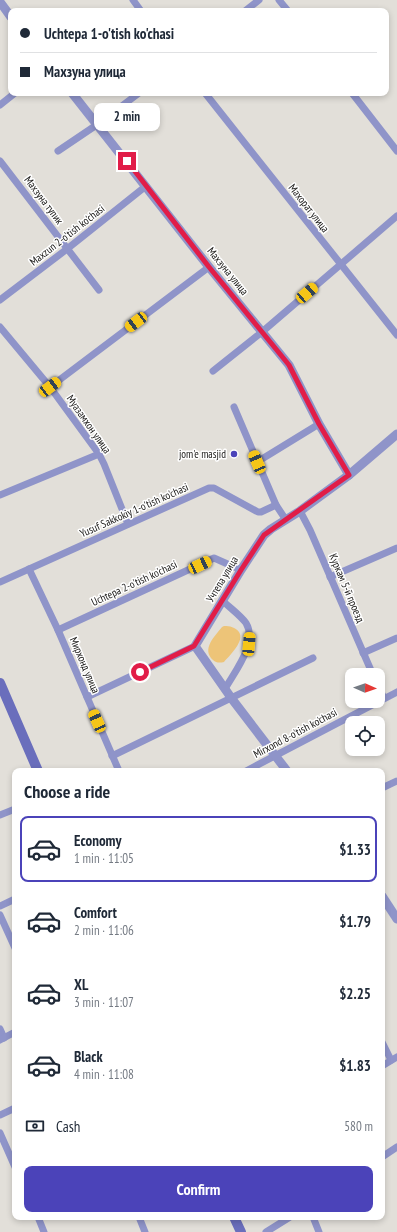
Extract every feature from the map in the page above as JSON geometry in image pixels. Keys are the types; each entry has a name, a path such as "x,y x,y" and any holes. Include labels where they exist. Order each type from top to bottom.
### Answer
{"main road":[{"path":"0,683 4,703 36,768"},
{"path":"235,1220 241,1232"}],"street":[{"path":"248,8 258,0"},
{"path":"279,0 286,8"},
{"path":"0,2 8,12"},
{"path":"0,105 11,96"},
{"name":"Махзуна улица","path":"75,96 209,267 289,365 319,424 349,475"},
{"path":"58,151 98,124 135,96"},
{"name":"Махорат улица","path":"207,96 340,265 396,332"},
{"path":"354,96 397,151"},
{"name":"Махзуна тупик","path":"0,161 99,290"},
{"name":"Maxzun 2-o'tish ko'chasi","path":"0,300 146,186"},
{"path":"213,371 262,332 397,216"},
{"path":"50,387 209,267"},
{"name":"Муазамхон улица","path":"0,327 50,387 99,454 128,524"},
{"path":"234,407 276,505 286,520"},
{"path":"257,462 319,424"},
{"name":"Учтепа улица","path":"194,646 264,535 349,475 397,434"},
{"path":"0,495 99,454"},
{"name":"Yusuf Sakkokiy 1-o'tish ko'chasi","path":"0,582 209,488 214,488 258,512 276,505"},
{"name":"Куркам 5-й проезд","path":"300,511 310,530 370,668"},
{"path":"330,577 397,548"},
{"name":"Uchtepa 2-o'tish ko'chasi","path":"58,630 214,558 241,570"},
{"name":"Мирхонд улица","path":"29,569 58,630 118,768"},
{"path":"223,601 245,621 250,636 249,644 225,688"},
{"path":"363,653 397,638"},
{"path":"86,697 194,646 285,768"},
{"path":"112,756 313,658"},
{"name":"Mirxond 8-o'tish ko'chasi","path":"385,698 397,692"},
{"name":"Mirxond 8-o'tish ko'chasi","path":"252,768 365,708"},
{"path":"385,787 397,781"},
{"path":"0,815 12,810"},
{"path":"0,906 12,900"},
{"path":"385,901 397,919"},
{"path":"0,915 12,941"},
{"path":"0,1029 2,1039 12,1034"},
{"path":"385,1046 394,1058 385,1064"},
{"path":"0,1115 12,1109"},
{"path":"0,1133 12,1160"},
{"path":"385,1155 397,1148"},
{"path":"39,1220 44,1232"},
{"path":"140,1220 145,1232"},
{"path":"266,1232 285,1220"},
{"path":"314,1220 319,1232"}],"shaded area":[{"path":"224,626 232,627 237,630 239,632 240,640 236,648 224,662 218,662 214,661 208,651 213,638"}],"place":[{"name":"jom'e masjid","path":"234,454"}],"route":[{"path":"127,161 209,267 289,365 319,424 349,475 264,535 194,646 140,672"}]}
